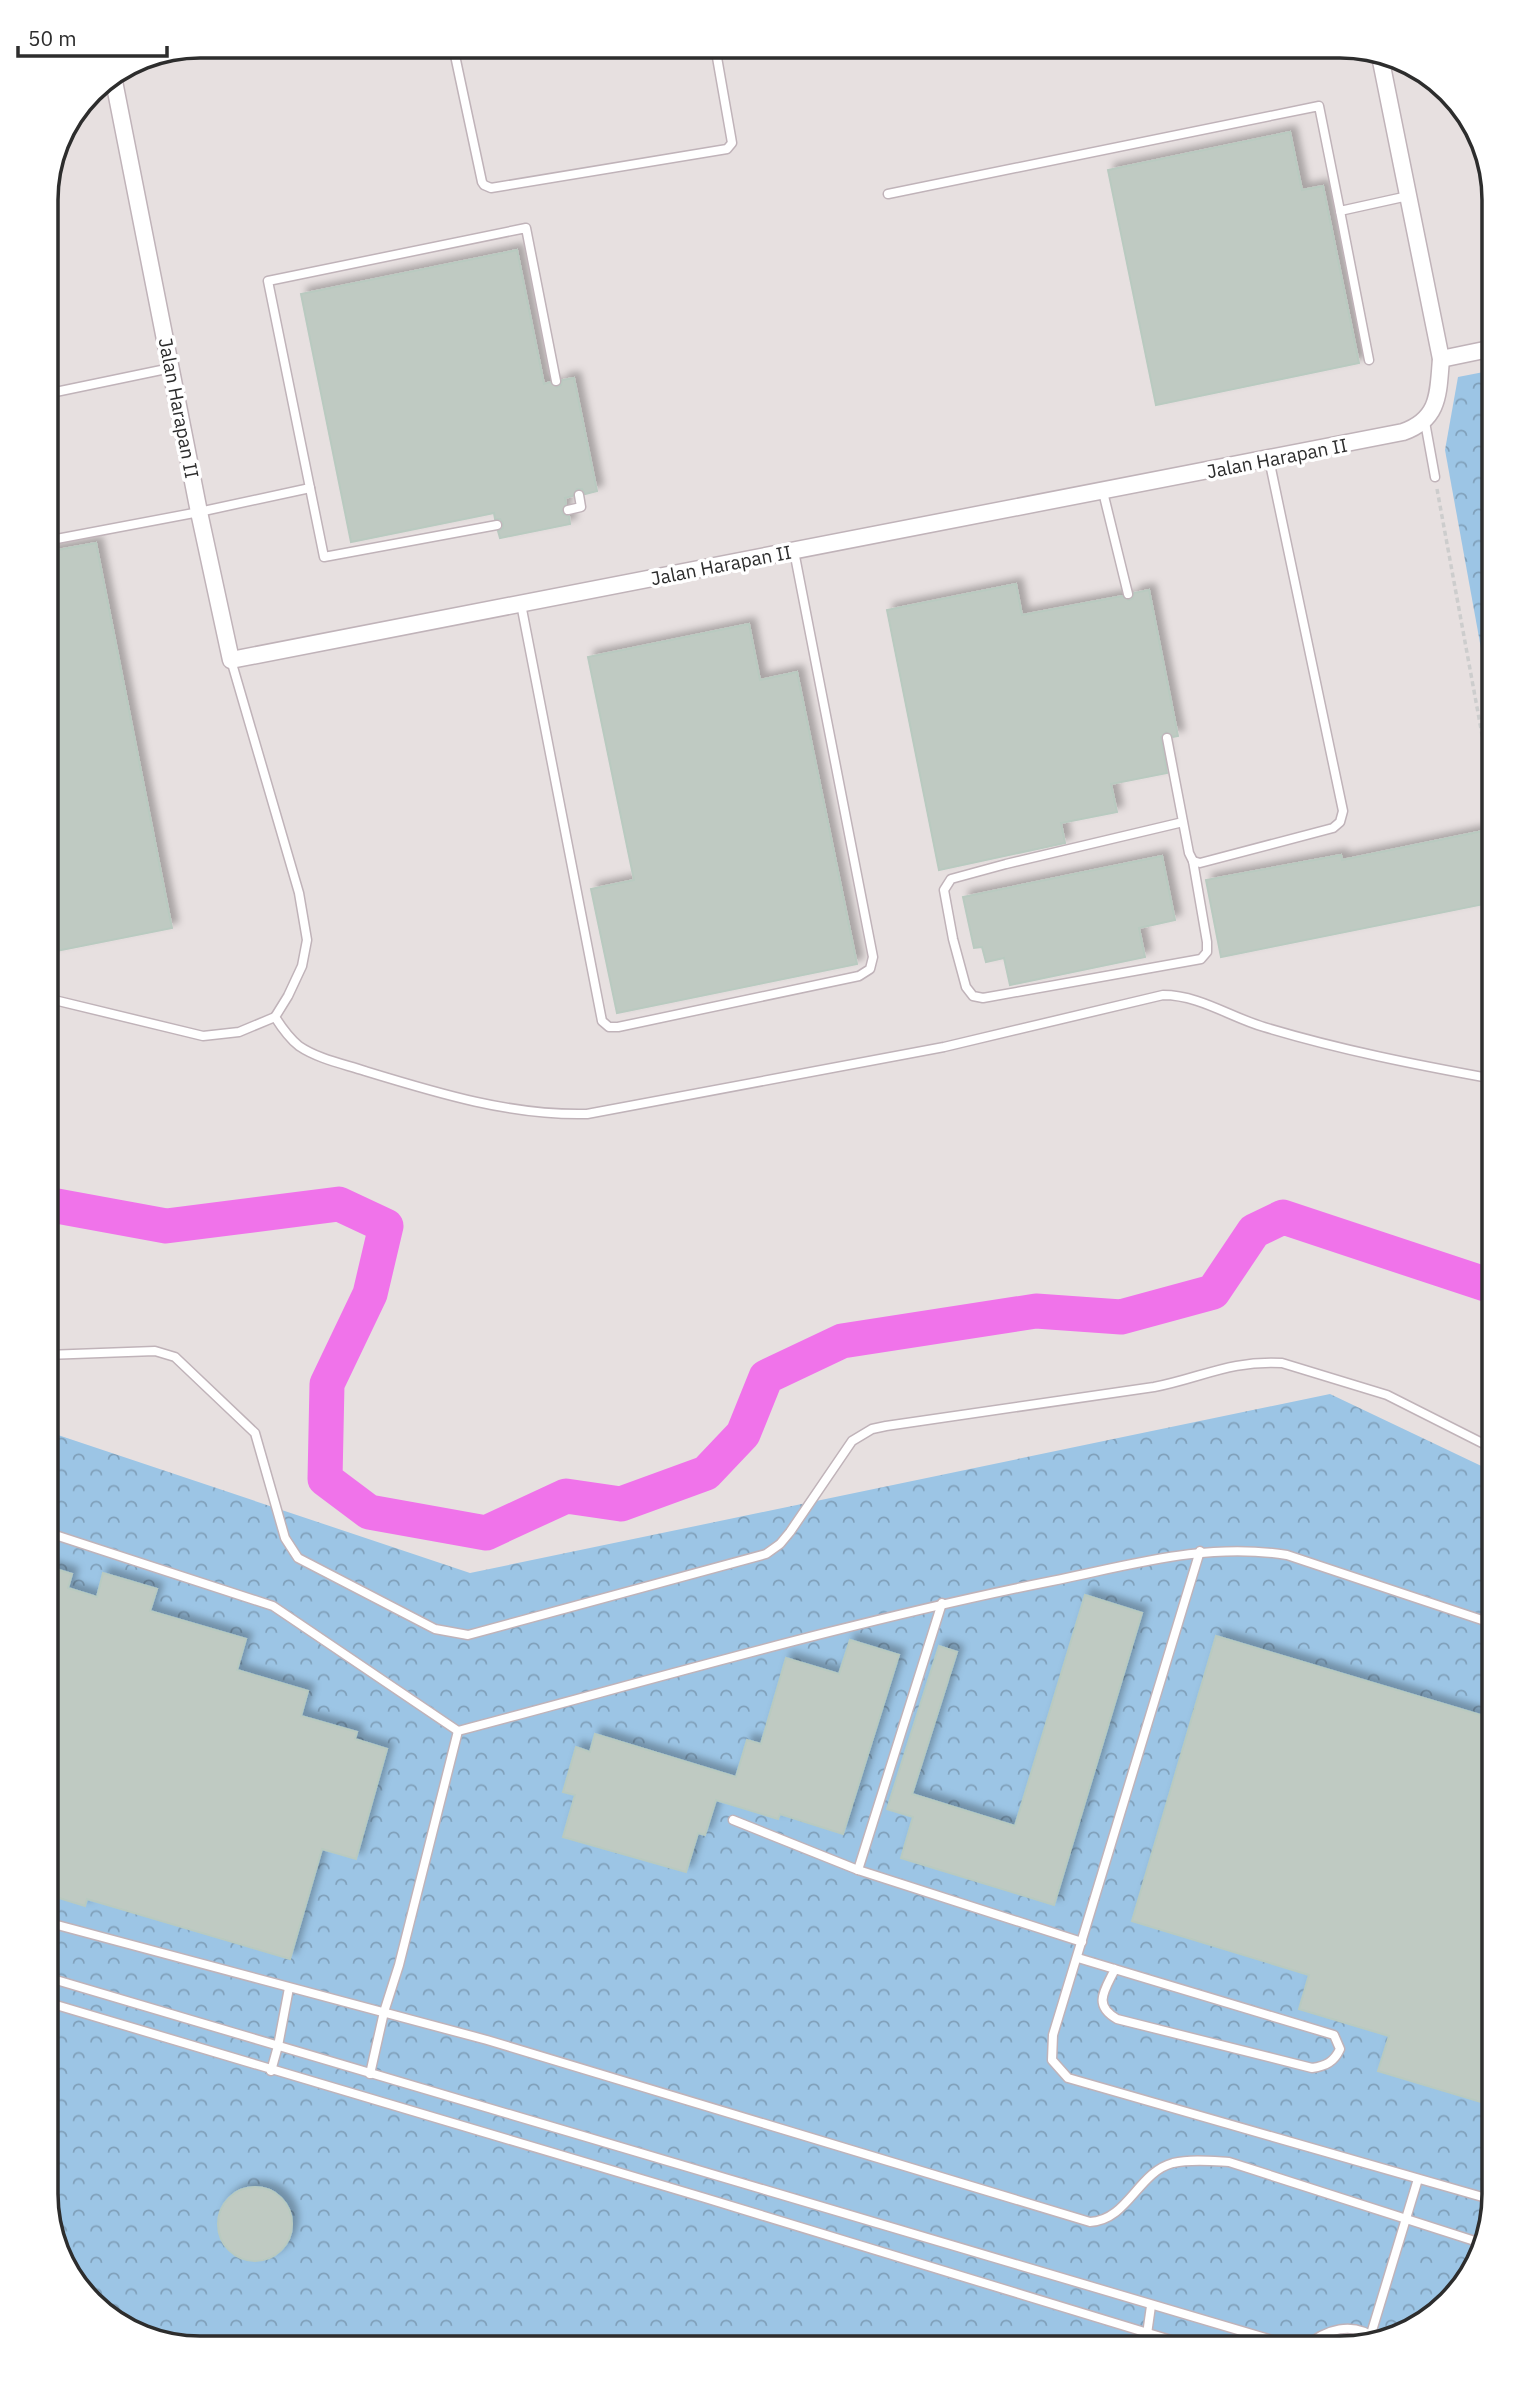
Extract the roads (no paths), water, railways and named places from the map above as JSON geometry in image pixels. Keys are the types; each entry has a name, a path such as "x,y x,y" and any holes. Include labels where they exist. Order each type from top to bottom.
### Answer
{"street":[{"path":"1382,64 1441,359 1438,391 1425,422"},
{"name":"Jalan Harapan II","path":"115,86 231,660 1269,460 1404,432 1425,422"},
{"path":"1441,359 1482,350"}],"lane":[{"path":"456,58 482,182 484,186 491,188 727,149 732,143 717,58"},
{"path":"888,194 1319,106 1369,360"},
{"path":"1340,211 1408,195"},
{"path":"497,525 324,556 268,281 526,228 556,381"},
{"path":"58,392 171,368"},
{"path":"1425,422 1435,477"},
{"path":"1193,861 1200,863 1333,828 1340,822 1343,811 1269,460"},
{"path":"58,539 310,488"},
{"path":"1103,492 1128,594"},
{"path":"568,510 581,507 579,495"},
{"path":"521,604 602,1021 609,1027 618,1027 859,976 870,969 873,957 794,551"},
{"path":"58,1002 203,1035 239,1032 275,1017 288,996 302,966 307,940 299,893 231,660"},
{"path":"1167,738 1189,853 1193,861 1207,952 1201,959 983,998 973,996 965,987 944,890 951,879 1183,822"},
{"path":"275,1017 299,1046 338,1062 509,1109 567,1114 587,1114 943,1047 1163,995 1181,995 1263,1027 1380,1058 1482,1077"},
{"path":"58,1355 155,1351 175,1357 255,1433 285,1538 298,1558 435,1629 468,1635 766,1554 790,1532 852,1441 872,1429 886,1426 1172,1384 1217,1368 1267,1362 1282,1363 1387,1395 1482,1443"},
{"path":"58,1536 273,1606 458,1731 942,1603 1200,1551 1254,1550 1287,1555 1482,1620"},
{"path":"1200,1551 1053,2035 1052,2060 1068,2078 1482,2197"},
{"path":"858,1870 942,1603"},
{"path":"370,2074 458,1731"},
{"path":"733,1820 858,1870 1082,1942"},
{"path":"58,1925 513,2047 1090,2222 1113,2216 1150,2176 1171,2163 1229,2162 1474,2241"},
{"path":"1078,1958 1115,1969 1334,2035 1340,2049 1336,2057 1325,2066 1312,2068 1117,2019 1106,2013 1102,2007 1103,1994 1115,1969"},
{"path":"58,1981 1258,2336"},
{"path":"271,2071 289,1988"},
{"path":"58,2006 705,2198 1153,2336"},
{"path":"1377,2331 1418,2179"},
{"path":"1146,2334 1151,2306"},
{"path":"1316,2336 1334,2329 1353,2328 1366,2333"}],"waterway":[{"path":"58,1206 166,1226 339,1204 386,1226 370,1294 327,1384 325,1479 369,1512 486,1533 566,1496 621,1504 706,1473 743,1434 766,1377 842,1341 1036,1311 1121,1317 1213,1292 1254,1231 1283,1217 1482,1283"}]}
